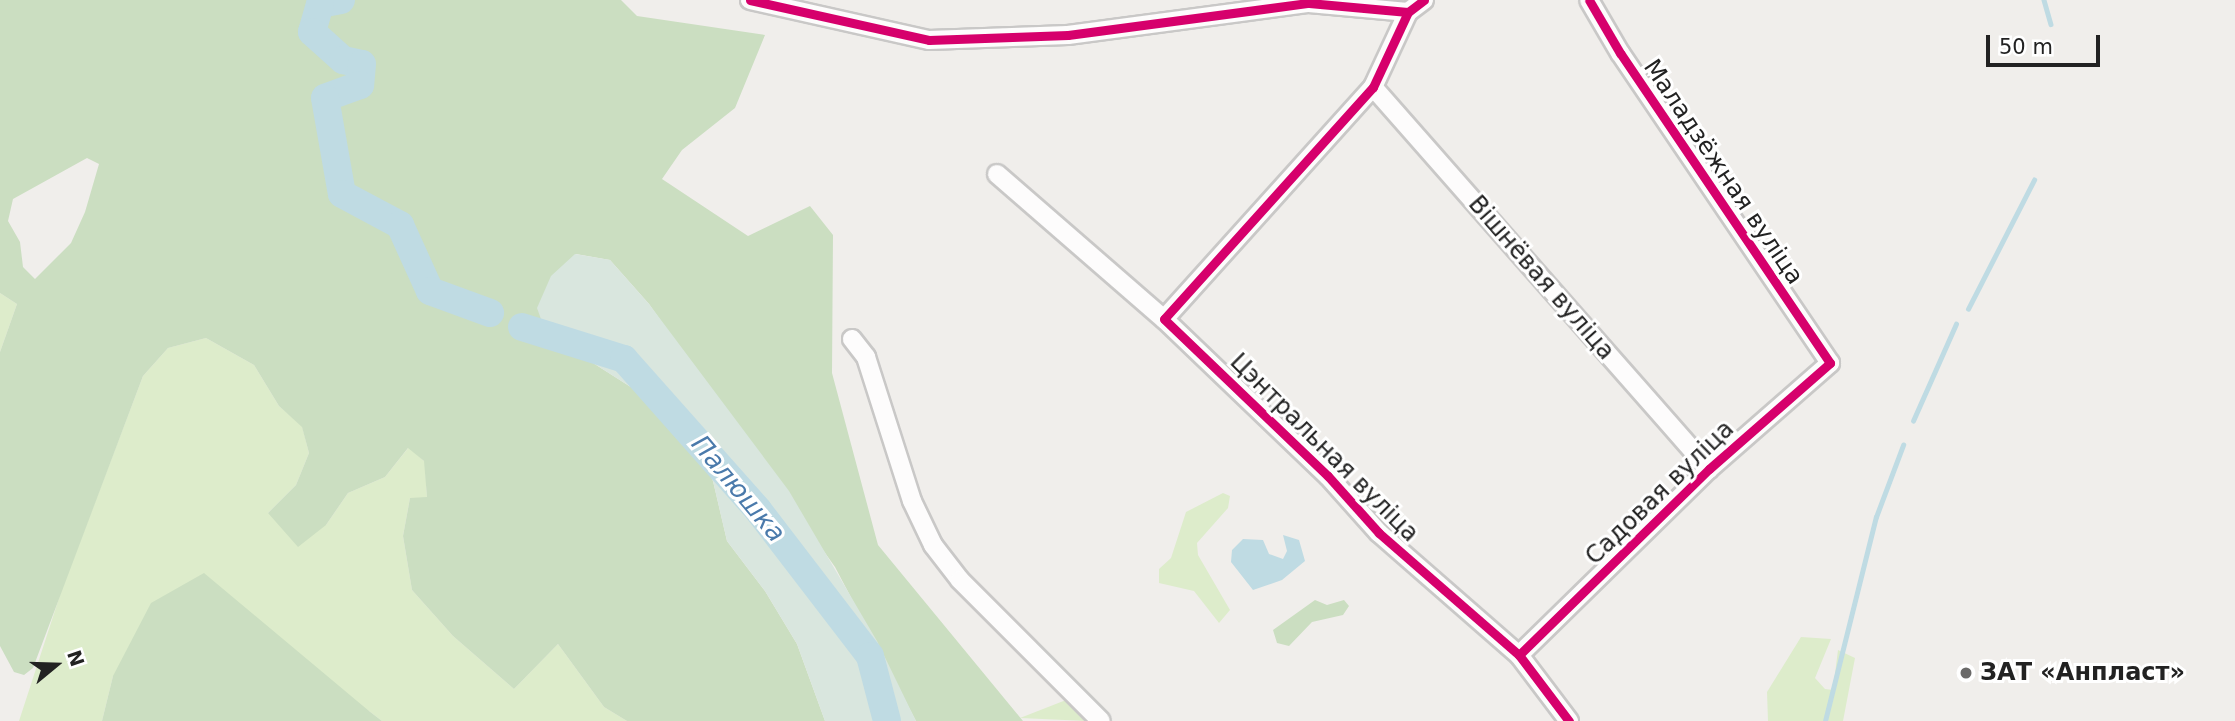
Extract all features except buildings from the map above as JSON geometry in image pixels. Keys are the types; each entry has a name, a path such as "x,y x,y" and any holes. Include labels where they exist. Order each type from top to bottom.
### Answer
{"street":[{"path":"750,0 929,40 1068,35 1309,3 1408,12"},
{"path":"1164,318 1373,87 1408,12 1424,0"},
{"name":"Маладзёжная вуліца","path":"1589,0 1620,53 1830,363"},
{"name":"Вішнёвая вуліца","path":"1373,87 1709,469"},
{"name":"Цэнтральная вуліца","path":"997,174 1164,318 1328,476 1379,533 1520,655 1569,721"},
{"path":"852,339 866,358 912,501 933,545 960,580 1101,721"},
{"name":"Садовая вуліца","path":"1520,655 1709,469 1830,363"}],"green space":[{"path":"0,0 621,0 637,16 765,35 735,108 682,150 662,179 748,236 810,206 833,235 832,373 878,545 1023,721 916,721 835,567 649,304 610,260 576,254 546,333 648,398 691,433 713,481 727,541 765,591 797,644 825,721 627,721 604,707 558,644 514,689 453,636 412,590 403,536 410,498 427,497 424,461 408,448 385,477 348,493 326,525 298,547 268,513 296,485 309,453 302,427 279,406 254,365 206,338 168,348 143,376 33,668 24,675 14,672 0,646 0,352 17,304 0,293","holes":["87,158 99,164 85,212 71,243 35,279 23,267 20,242 8,221 13,199"]},
{"path":"0,293 17,304 0,352"},
{"path":"206,338 254,365 279,406 302,426 309,453 296,485 268,513 326,525 348,493 385,477 409,447 425,462 427,498 410,498 403,536 412,590 453,636 514,689 558,644 604,707 627,721 382,721 369,711 113,676 102,721 19,721 62,589 143,376 168,348"},
{"path":"1223,493 1230,496 1228,508 1197,543 1198,555 1230,610 1219,623 1194,591 1159,583 1159,569 1171,558 1186,512"},
{"path":"204,573 382,721 102,721 113,676 151,603"},
{"path":"1315,600 1327,605 1344,600 1349,606 1343,615 1312,622 1289,646 1277,643 1273,630"},
{"path":"1801,637 1831,639 1815,678 1825,689 1833,690 1838,650 1855,658 1843,721 1768,721 1767,692"},
{"path":"1066,700 1087,721 1020,718"}],"shaded area":[{"path":"575,254 610,260 649,304 789,491 877,641 916,721 825,721 797,644 765,591 727,541 713,481 691,433 648,398 546,333 537,308 551,276"}],"water":[{"path":"1283,535 1299,540 1305,561 1282,580 1253,590 1231,562 1232,550 1243,539 1263,540 1269,554 1283,559 1287,551"}],"waterway":[{"name":"Палюшка","path":"341,0 320,4 312,32 343,60 362,64 360,85 325,98 342,194 400,225 430,291 490,313"},
{"path":"2044,0 2051,24"},
{"path":"1968,309 2034,180"},
{"path":"1913,421 1956,324"},
{"name":"Палюшка","path":"522,327 624,359 758,510 870,656 887,721"},
{"path":"1825,721 1876,517 1903,445"}],"cycle path":[{"path":"750,0 929,40 1068,35 1309,3 1408,12"},
{"path":"1424,0 1408,12 1373,87 1164,319 1328,476 1379,533 1519,655 1569,721"},
{"path":"1519,655 1709,469 1830,363 1620,53 1589,0"}],"place":[{"name":"ЗАТ «Анпласт»","path":"1966,673"}]}
